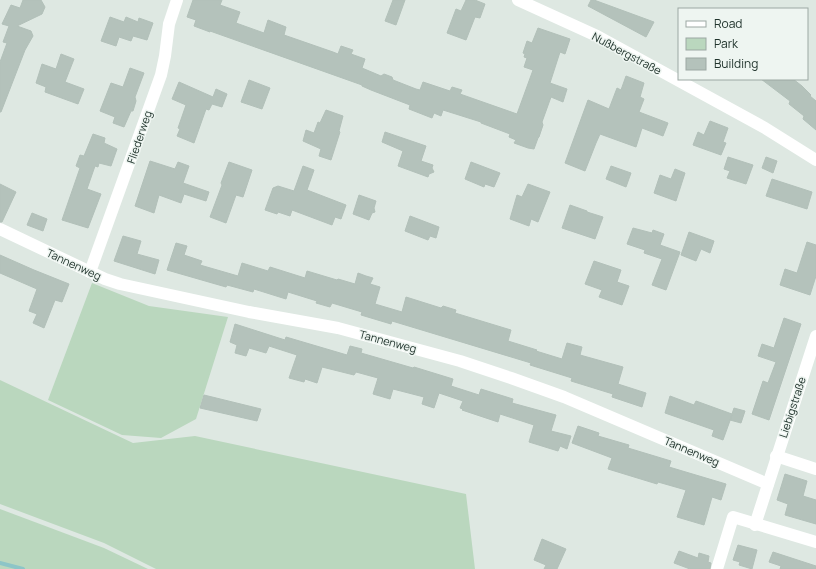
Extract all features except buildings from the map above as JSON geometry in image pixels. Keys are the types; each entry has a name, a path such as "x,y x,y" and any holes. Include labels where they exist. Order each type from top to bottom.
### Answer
{"street":[{"name":"Fliederweg","path":"90,272 161,75 169,24 177,0"},
{"name":"Nußbergstraße","path":"518,0 603,40 765,128 816,160"},
{"name":"Tannenweg","path":"0,229 105,279 127,286 249,312 338,328 460,361 564,397 768,484"},
{"name":"Liebigstraße","path":"756,524 776,456 816,336"},
{"path":"776,456 816,469"},
{"path":"717,569 733,517 816,542"}],"green space":[{"path":"92,283 149,306 228,317 196,419 161,438 122,435 48,400"},
{"path":"0,380 133,443 195,436 466,494 475,569 156,569 104,543 0,504"},
{"path":"0,509 104,548 148,569 0,569"}],"waterway":[{"path":"0,563 23,569"}]}
